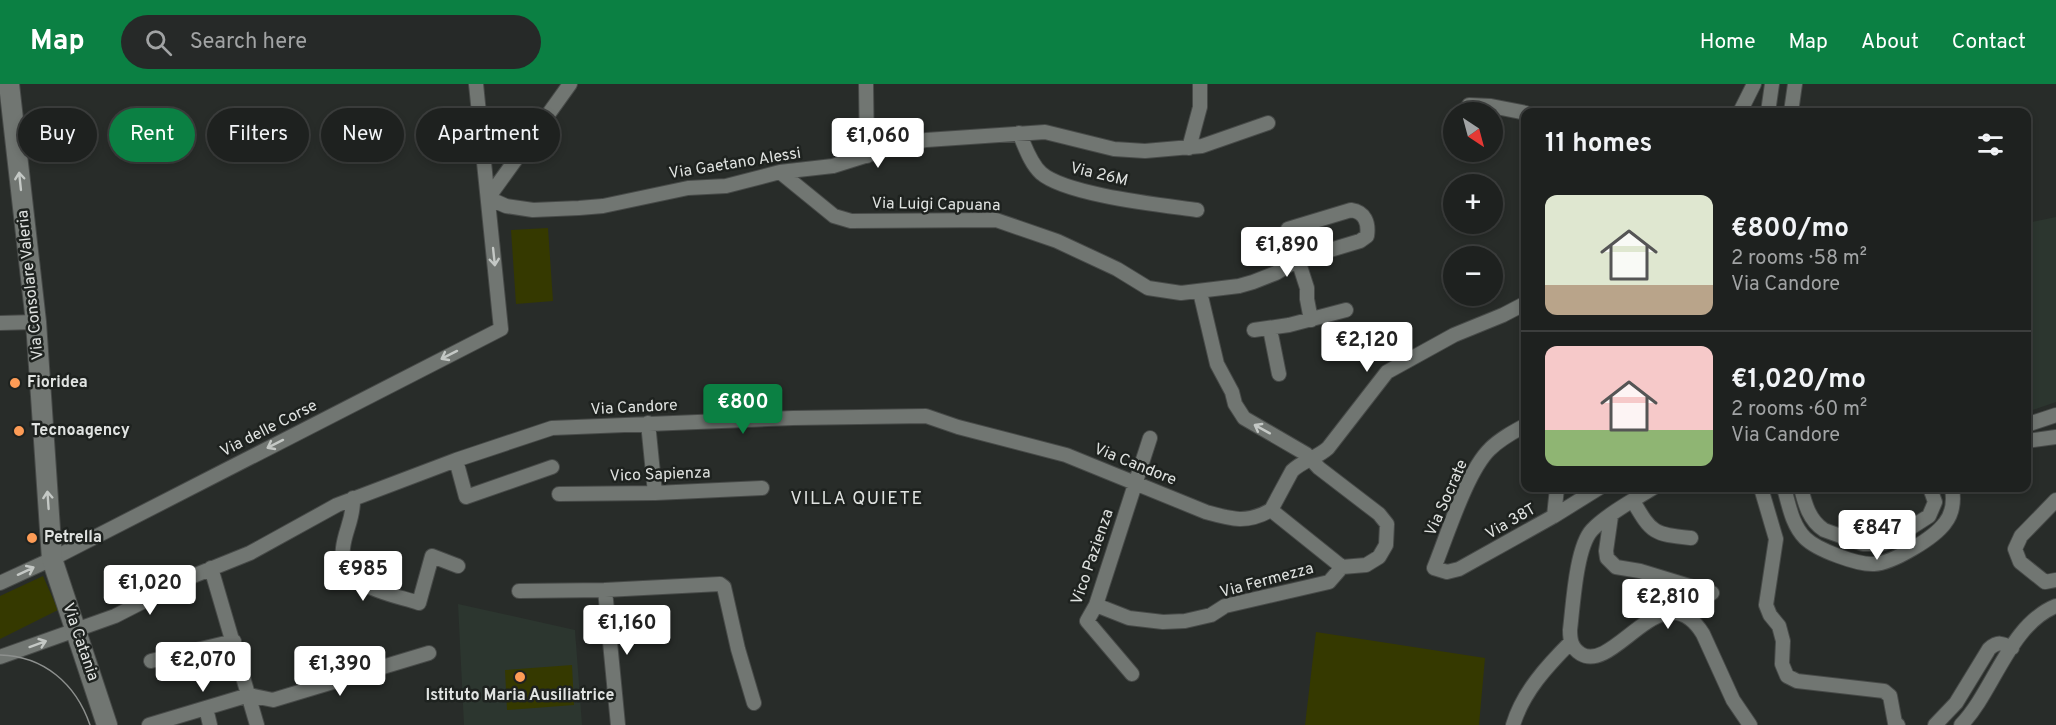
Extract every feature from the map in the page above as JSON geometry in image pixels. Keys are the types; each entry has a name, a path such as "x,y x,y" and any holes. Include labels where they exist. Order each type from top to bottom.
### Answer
{"main road":[{"name":"Via Consolare Valeria","path":"9,84 36,322 52,559"},
{"name":"Via Catania","path":"52,559 107,725"}],"street":[{"path":"476,84 488,198"},
{"path":"866,84 867,156"},
{"path":"1189,148 1200,107 1200,84"},
{"path":"1742,108 1754,84"},
{"path":"1769,108 1772,84"},
{"path":"1792,108 1795,84"},
{"path":"488,198 566,86"},
{"path":"1503,108 1521,111"},
{"name":"Via Gaetano Alessi","path":"488,198 506,206 533,210 603,206 688,188 726,186 780,172 833,166 926,140 1045,132 1124,151 1189,148 1212,143 1268,123"},
{"name":"Via 26M","path":"1019,132 1033,163 1053,181 1090,192 1156,205 1197,210"},
{"name":"Via Luigi Capuana","path":"780,172 834,216 842,219 851,221 996,220 1057,241 1117,269 1148,288 1160,291 1200,292 1253,282 1276,273 1297,260 1360,241 1367,236 1368,228 1364,216 1358,211 1351,210 1288,229 1297,260"},
{"name":"Via delle Corse","path":"0,583 52,559 501,329 488,198"},
{"path":"1297,260 1307,288 1311,320"},
{"path":"1200,292 1217,364 1239,411 1244,418 1306,454 1311,460"},
{"path":"1342,567 1271,510 1292,471 1328,448 1387,372 1454,335 1521,305"},
{"path":"1254,330 1270,329 1346,310"},
{"path":"0,322 36,322"},
{"path":"1270,329 1279,374"},
{"path":"2031,422 2056,415"},
{"name":"Via Candore","path":"0,657 115,616 193,576 250,553 353,498 552,428 804,417 927,416 958,427 1066,455 1206,512 1236,519 1258,517 1271,510"},
{"path":"648,423 655,493"},
{"name":"Via Socrate","path":"1434,568 1473,474 1482,458 1500,441 1521,428"},
{"path":"2031,440 2056,437"},
{"name":"Vico Pazienza","path":"1132,674 1088,621 1096,605 1150,438"},
{"path":"456,460 466,497 552,467"},
{"name":"Via Fermezza","path":"1096,605 1129,618 1163,622 1185,621 1211,615 1225,606 1329,582 1342,567 1365,565 1379,557 1386,545 1387,524 1380,514 1311,460"},
{"name":"Vico Sapienza","path":"559,494 655,493 762,488"},
{"path":"1554,516 1557,492"},
{"name":"Via 38T","path":"1434,568 1447,572 1459,569 1593,492"},
{"path":"1647,492 1593,529 1583,545 1569,630 1571,642 1581,654 1594,657 1610,650 1654,618 1666,614 1686,616 1703,634 1733,700 1750,725"},
{"path":"1762,492 1776,539 1766,604 1770,615 1779,626 1783,641 1782,664 1788,676 1797,681 1884,691 1890,696 1895,723 1898,725"},
{"path":"1785,492 1794,522 1805,538 1820,548 1870,565 1892,559 1937,531 1950,515 1953,505 1952,492"},
{"path":"1802,492 1809,512 1817,526 1872,545 1890,541 1929,516 1935,502 1932,492"},
{"path":"353,498 354,512 343,548 343,557 351,574 363,586 419,603 432,556 458,566"},
{"path":"2051,581 2020,562 2015,549 2021,536 2056,500"},
{"path":"1633,501 1644,521 1656,532 1662,535 1691,538"},
{"path":"1611,516 1606,551 1607,558 1616,567 1640,571 1712,592"},
{"path":"211,568 257,725"},
{"path":"519,591 605,590 720,584 724,586 738,649 754,703"},
{"path":"605,590 618,725"},
{"path":"1961,725 2030,623 2056,606"},
{"path":"151,661 234,641"},
{"path":"1513,725 1530,689 1571,642"},
{"path":"1935,725 1956,704 1989,649 1995,643 2001,642 2012,648"},
{"path":"149,725 249,695 273,700 429,653"},
{"path":"206,708 210,725"}],"shaded area":[{"path":"2056,217 2056,402 2031,411 2031,222"},
{"name":"Istituto Maria Ausiliatrice","path":"458,604 575,630 582,725 464,725"}],"green space":[{"path":"548,228 553,301 516,304 511,230"},
{"path":"43,576 58,610 0,639 0,596"},
{"path":"1316,632 1485,658 1479,725 1305,725"},
{"path":"572,665 574,705 507,710 505,670"}],"tram line":[{"path":"0,655 31,661 56,675 76,697 90,725"}],"place":[{"name":"Fioridea","path":"15,383"},
{"name":"Tecnoagency","path":"19,431"},
{"name":"Petrella","path":"32,538"},
{"name":"Istituto Maria Ausiliatrice","path":"520,677"}],"district":[{"name":"VILLA QUIETE","path":"857,499"}]}
